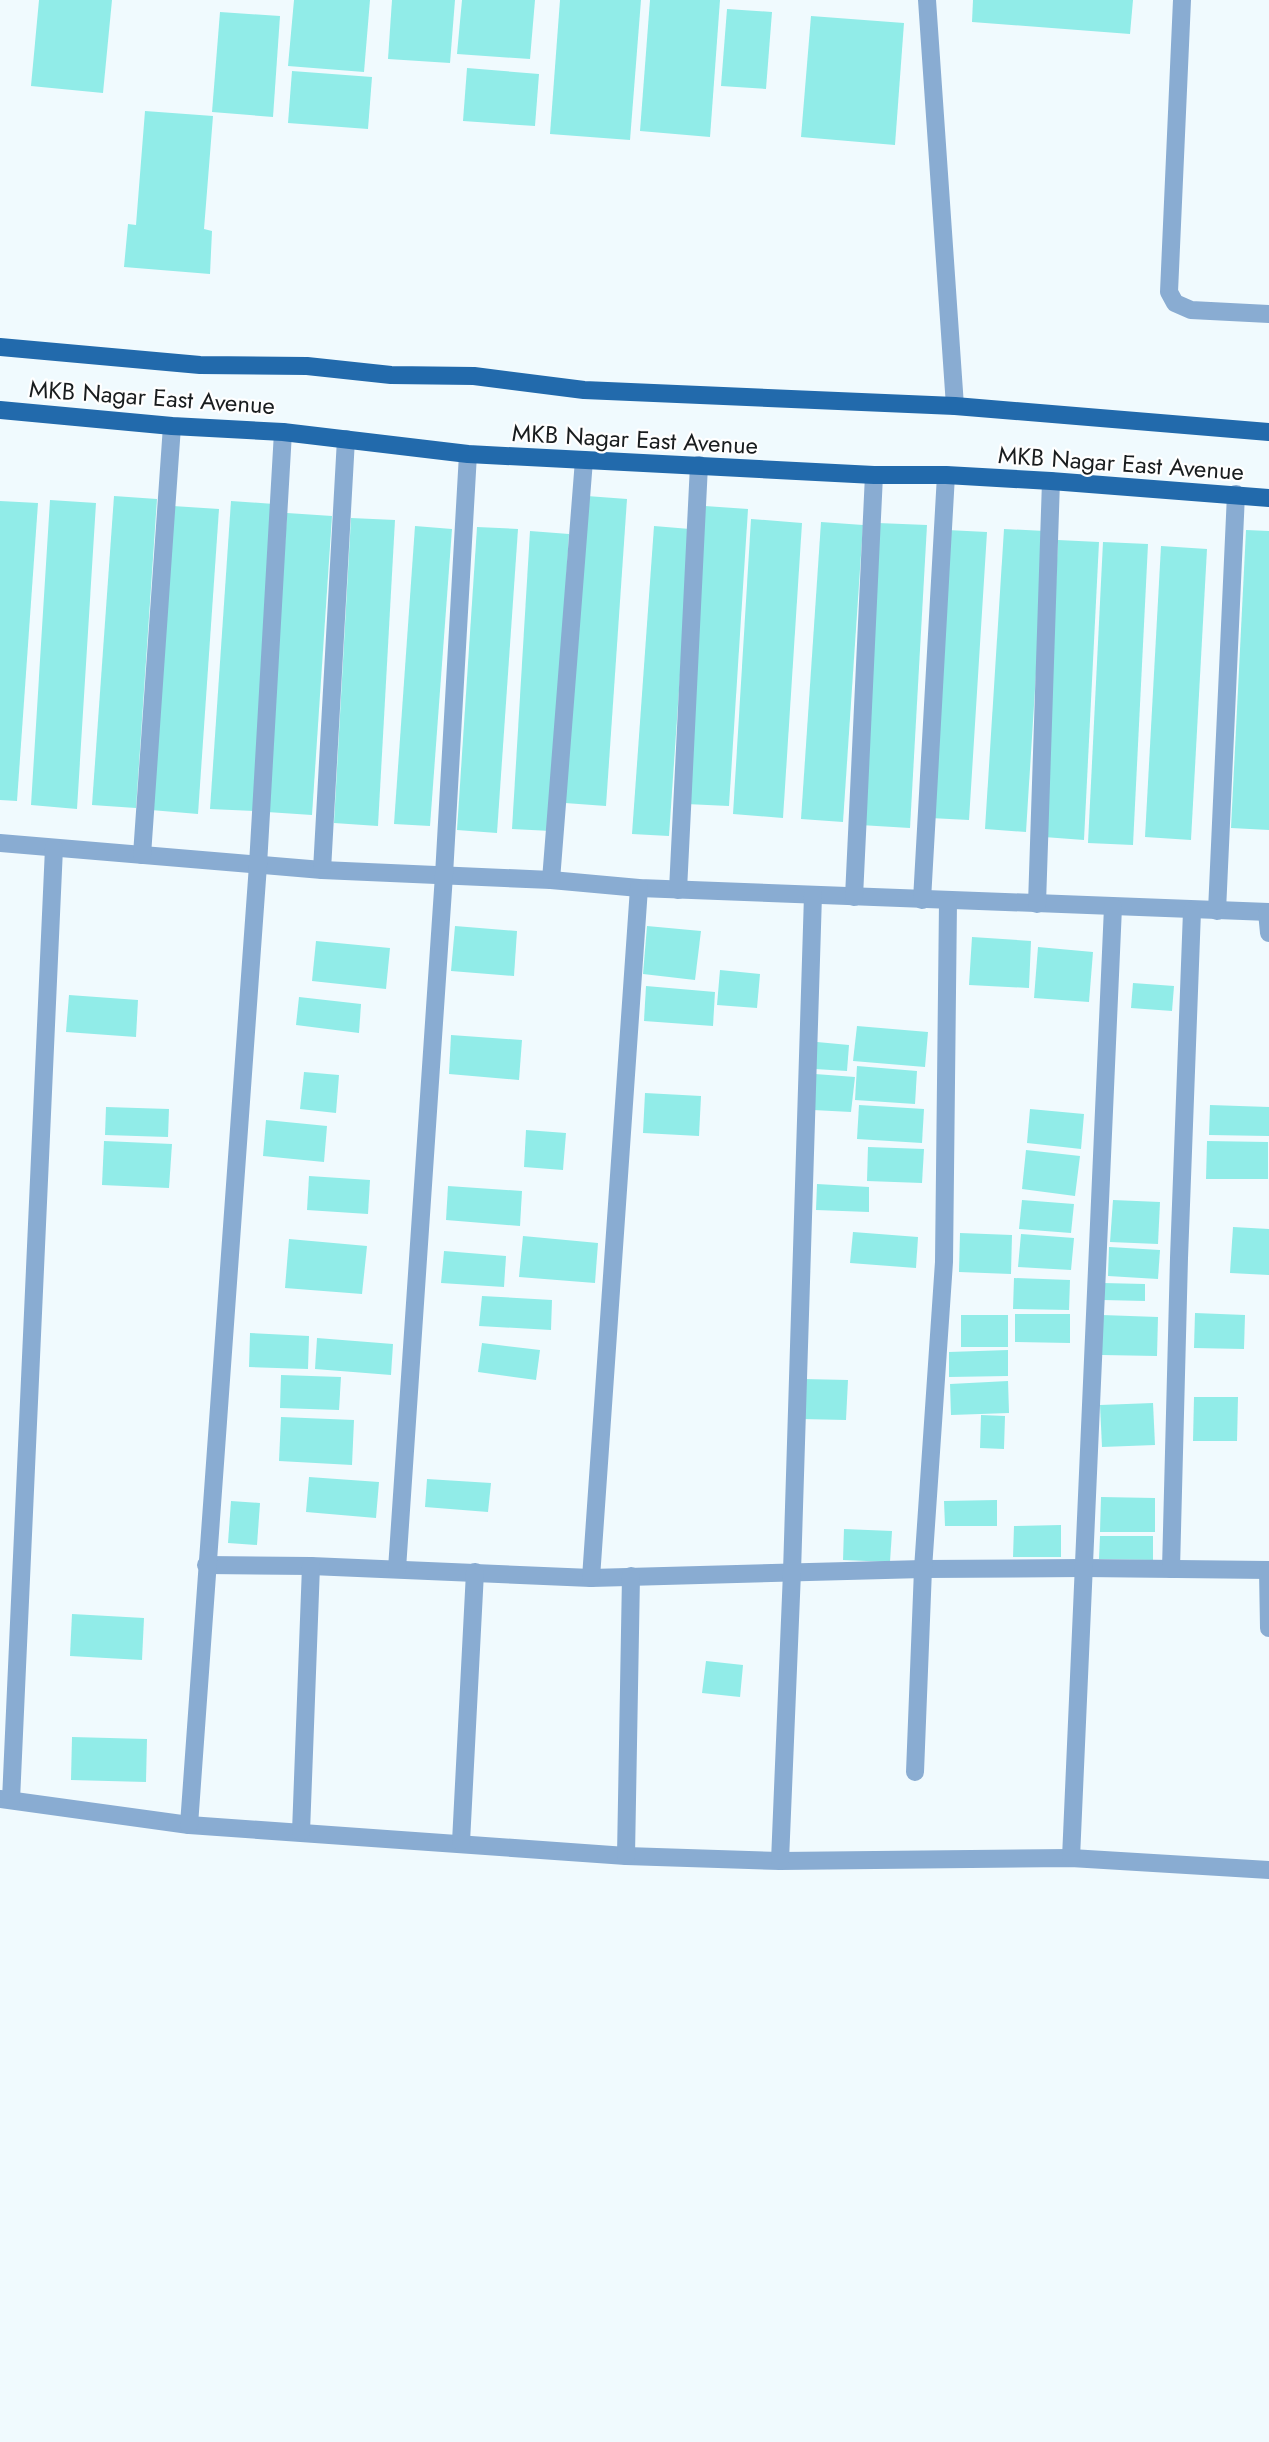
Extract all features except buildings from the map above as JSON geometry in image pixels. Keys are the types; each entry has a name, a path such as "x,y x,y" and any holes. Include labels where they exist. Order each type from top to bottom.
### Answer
{"main road":[{"name":"MKB Nagar East Avenue","path":"0,348 200,365 307,366 391,375 474,376 584,390 955,406 1269,432"},
{"name":"MKB Nagar East Avenue","path":"0,410 172,426 283,432 468,454 874,476 946,475 1269,498"}],"street":[{"path":"927,0 955,406"},
{"path":"1182,0 1168,292 1175,303 1191,310 1269,314"},
{"path":"142,855 172,426"},
{"path":"189,1825 258,865 283,432"},
{"path":"322,870 346,439"},
{"path":"397,1569 444,875 468,454"},
{"path":"551,880 584,460"},
{"path":"678,890 699,465"},
{"path":"922,900 946,475"},
{"path":"854,897 874,476"},
{"path":"1037,904 1051,481"},
{"path":"1217,911 1236,494"},
{"path":"0,843 322,870 551,880 639,888 948,902 1268,912 1269,933"},
{"path":"54,848 5,1799 189,1825 461,1842 626,1856 780,1861 1071,1858 1269,1870"},
{"path":"591,1578 639,888"},
{"path":"780,1861 792,1572 813,896"},
{"path":"915,1772 922,1569 944,1262 948,902"},
{"path":"1071,1858 1113,907"},
{"path":"1171,1569 1179,1258 1192,910"},
{"path":"206,1565 311,1566 591,1578 922,1569 1269,1570 1269,1628"},
{"path":"301,1832 311,1566"},
{"path":"461,1842 475,1572"},
{"path":"626,1856 631,1576"}]}
